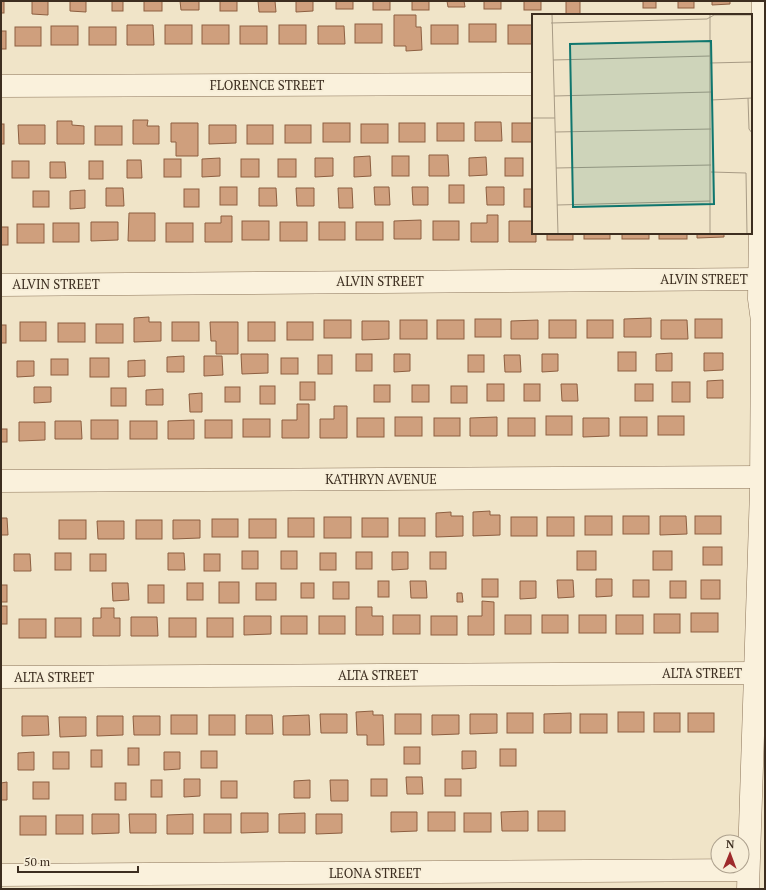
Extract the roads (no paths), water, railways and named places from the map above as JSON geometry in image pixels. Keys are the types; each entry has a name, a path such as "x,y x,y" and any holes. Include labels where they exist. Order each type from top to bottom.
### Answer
{"street":[{"path":"748,880 760,711 755,673 764,321 759,299 763,119 756,83 763,1"},
{"name":"FLORENCE STREET","path":"1,86 532,84"},
{"name":"ALVIN STREET","path":"1,285 760,279"},
{"name":"KATHRYN AVENUE","path":"1,481 761,477"},
{"name":"ALTA STREET","path":"1,677 755,673"},
{"name":"LEONA STREET","path":"1,875 748,880"}]}
